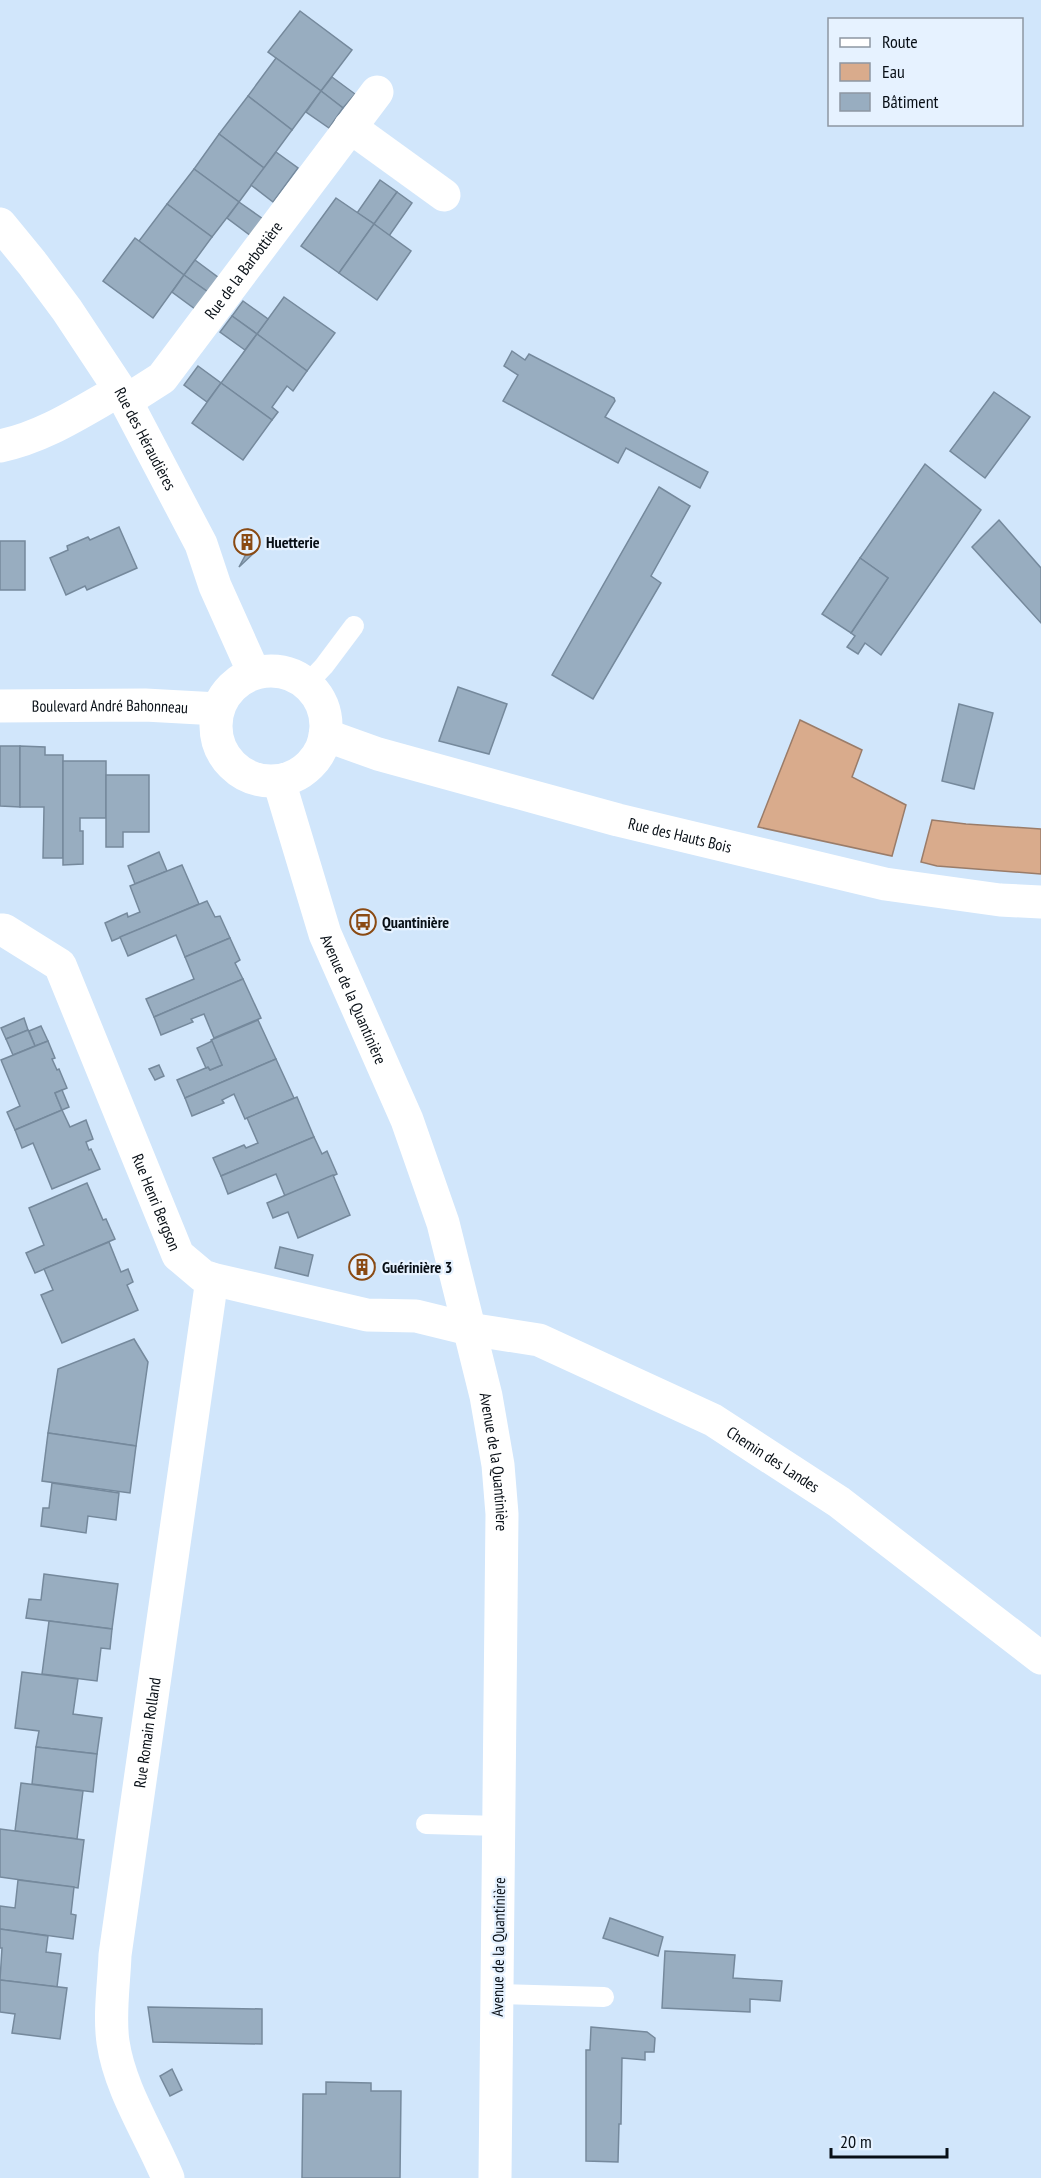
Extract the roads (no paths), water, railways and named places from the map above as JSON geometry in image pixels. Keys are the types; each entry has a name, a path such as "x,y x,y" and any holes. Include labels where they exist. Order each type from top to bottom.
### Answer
{"street":[{"name":"Rue de la Barbottière","path":"0,446 51,430 162,378 377,92"},
{"path":"350,127 444,195"},
{"name":"Rue des Héraudières","path":"0,224 67,310 123,395 201,544 214,586 254,673"},
{"path":"273,671 291,675 307,684 319,699 325,716 325,735 320,751 310,765 296,776 279,781 261,781 243,774 229,762 219,746 216,728 218,709 226,693 239,681 254,673 273,671"},
{"name":"Boulevard André Bahonneau","path":"0,706 145,705 218,709"},
{"name":"Rue des Hauts Bois","path":"325,735 378,754 618,820 885,884 1000,900 1041,902"},
{"name":"Avenue de la Quantinière","path":"279,781 325,934 407,1120 443,1223 492,1426 498,1464 502,1514 495,2178"},
{"name":"Rue Henri Bergson","path":"0,930 4,930 60,965 178,1255 202,1276 367,1315 416,1316 469,1329"},
{"name":"Rue Romain Rolland","path":"168,2178 121,2072 113,2042 112,2014 116,1955 212,1279"},
{"name":"Chemin des Landes","path":"469,1329 539,1340 713,1420 839,1502 1041,1658"}],"lane":[{"path":"307,684 324,666 354,626"},
{"path":"426,1824 499,1826"},
{"path":"498,1994 604,1997"}],"water":[{"path":"800,720 862,750 852,777 906,805 892,856 758,827"},
{"path":"932,820 1041,829 1041,874 937,866 921,862"}],"place":[{"name":"Huetterie","path":"247,542"},
{"name":"Quantinière","path":"363,922"},
{"name":"Guérinière 3","path":"362,1267"}]}
